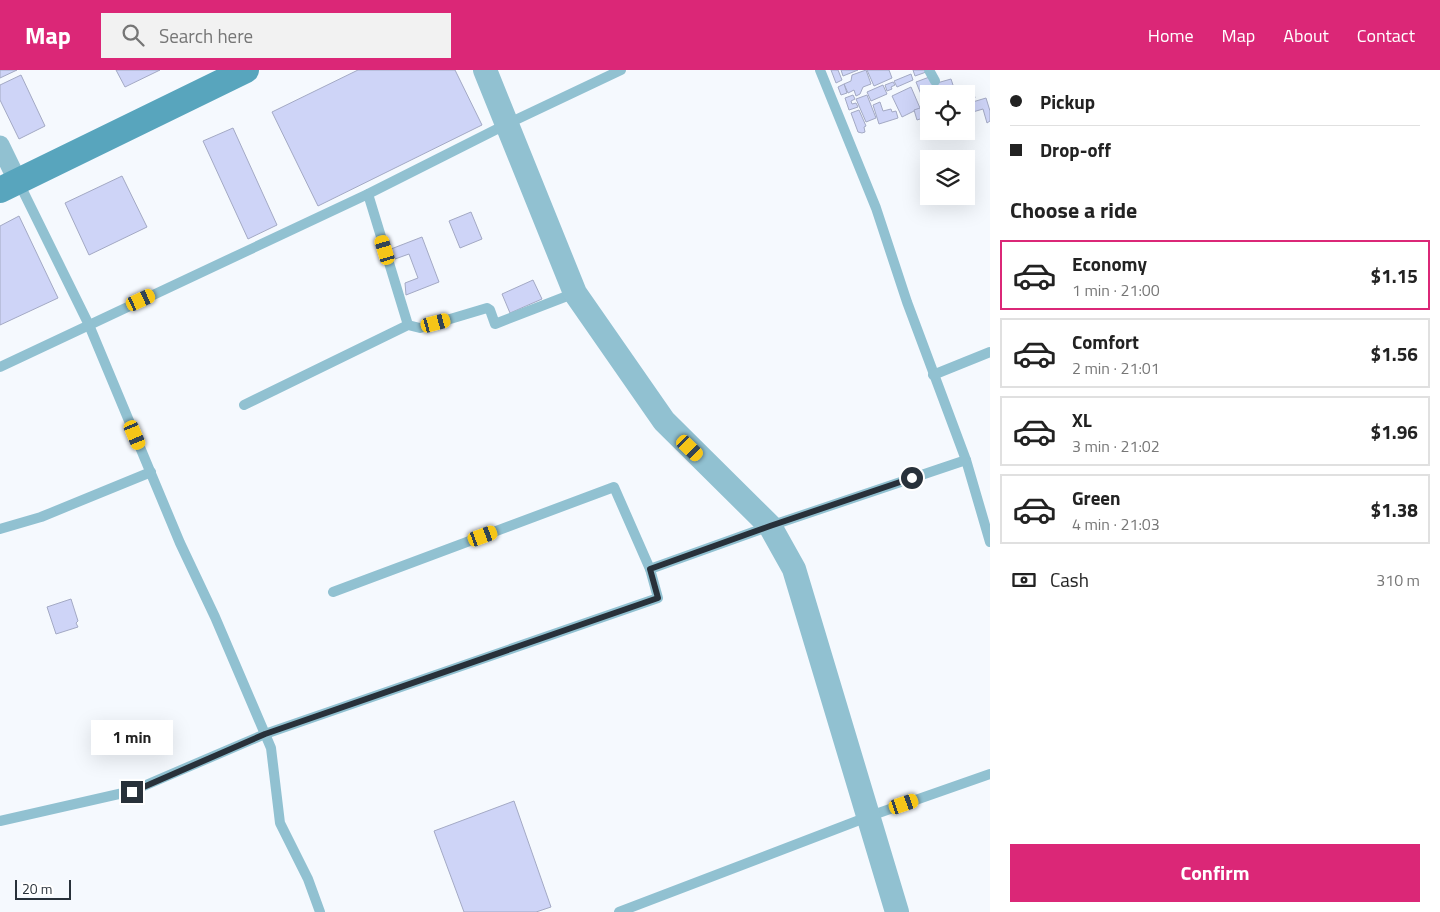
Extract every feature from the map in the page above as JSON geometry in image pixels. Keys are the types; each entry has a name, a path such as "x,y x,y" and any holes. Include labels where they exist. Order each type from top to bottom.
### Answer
{"main road":[{"path":"9,186 246,70"}],"street":[{"path":"485,70 575,292 664,422 770,526 794,569 870,816 897,912"},
{"path":"0,145 9,186"}],"lane":[{"path":"0,367 368,194 507,124 621,70"},
{"path":"820,70 876,208 933,375 966,460 990,542"},
{"path":"929,70 935,81"},
{"path":"9,186 89,325 180,543 271,748 280,823 308,879 320,912"},
{"path":"368,194 408,326"},
{"path":"244,405 408,326 420,328 487,308 490,310 495,324 575,292"},
{"path":"933,375 990,352"},
{"path":"650,569 770,526 966,460"},
{"path":"0,529 41,517 151,472"},
{"path":"0,821 132,792 265,734 658,598 650,569 614,487 333,592"},
{"path":"619,912 870,816 990,774"}],"building":[{"path":"0,70 17,70 0,78"},
{"path":"116,70 160,70 125,87"},
{"path":"358,70 455,70 482,125 318,206 272,112"},
{"path":"831,70 838,70 842,80 836,83"},
{"path":"841,70 858,70 843,76"},
{"path":"866,70 871,84 863,87 860,94 856,96 854,90 848,93 844,84 851,81 852,75"},
{"path":"867,70 889,70 892,78 874,86"},
{"path":"913,70 928,70 929,71 915,76"},
{"path":"911,74 913,80 897,87 894,81"},
{"path":"21,75 45,126 19,139 0,100 0,85"},
{"path":"932,76 936,85 920,85 920,92 916,82"},
{"path":"951,79 953,85 938,85 937,83"},
{"path":"893,82 895,85 887,91 885,85"},
{"path":"844,84 847,93 841,95 838,87"},
{"path":"883,85 887,94 871,101 867,92"},
{"path":"911,87 920,108 902,117 892,96"},
{"path":"853,95 855,99 851,101 852,104 856,103 858,107 849,110 845,98"},
{"path":"867,95 876,118 866,122 856,99"},
{"path":"986,98 990,111 990,121 987,123 983,109 975,111 975,101"},
{"path":"880,102 883,111 891,109 892,112 896,111 898,118 879,124 873,105"},
{"path":"920,108 920,119 917,120 914,110"},
{"path":"859,110 866,126 864,127 865,132 862,133 858,132 851,113"},
{"path":"233,128 277,225 248,239 203,141"},
{"path":"122,176 147,227 89,255 65,203"},
{"path":"471,212 482,239 460,248 449,221"},
{"path":"19,216 58,298 0,325 0,226"},
{"path":"422,237 439,282 406,295 405,283 418,278 409,254 395,259 391,249"},
{"path":"533,280 542,299 510,313 502,294"},
{"path":"71,599 78,627 56,634 47,607"},
{"path":"514,801 551,907 536,912 464,912 434,831"}],"route":[{"path":"132,792 265,734 658,598 650,569 912,478"}]}
